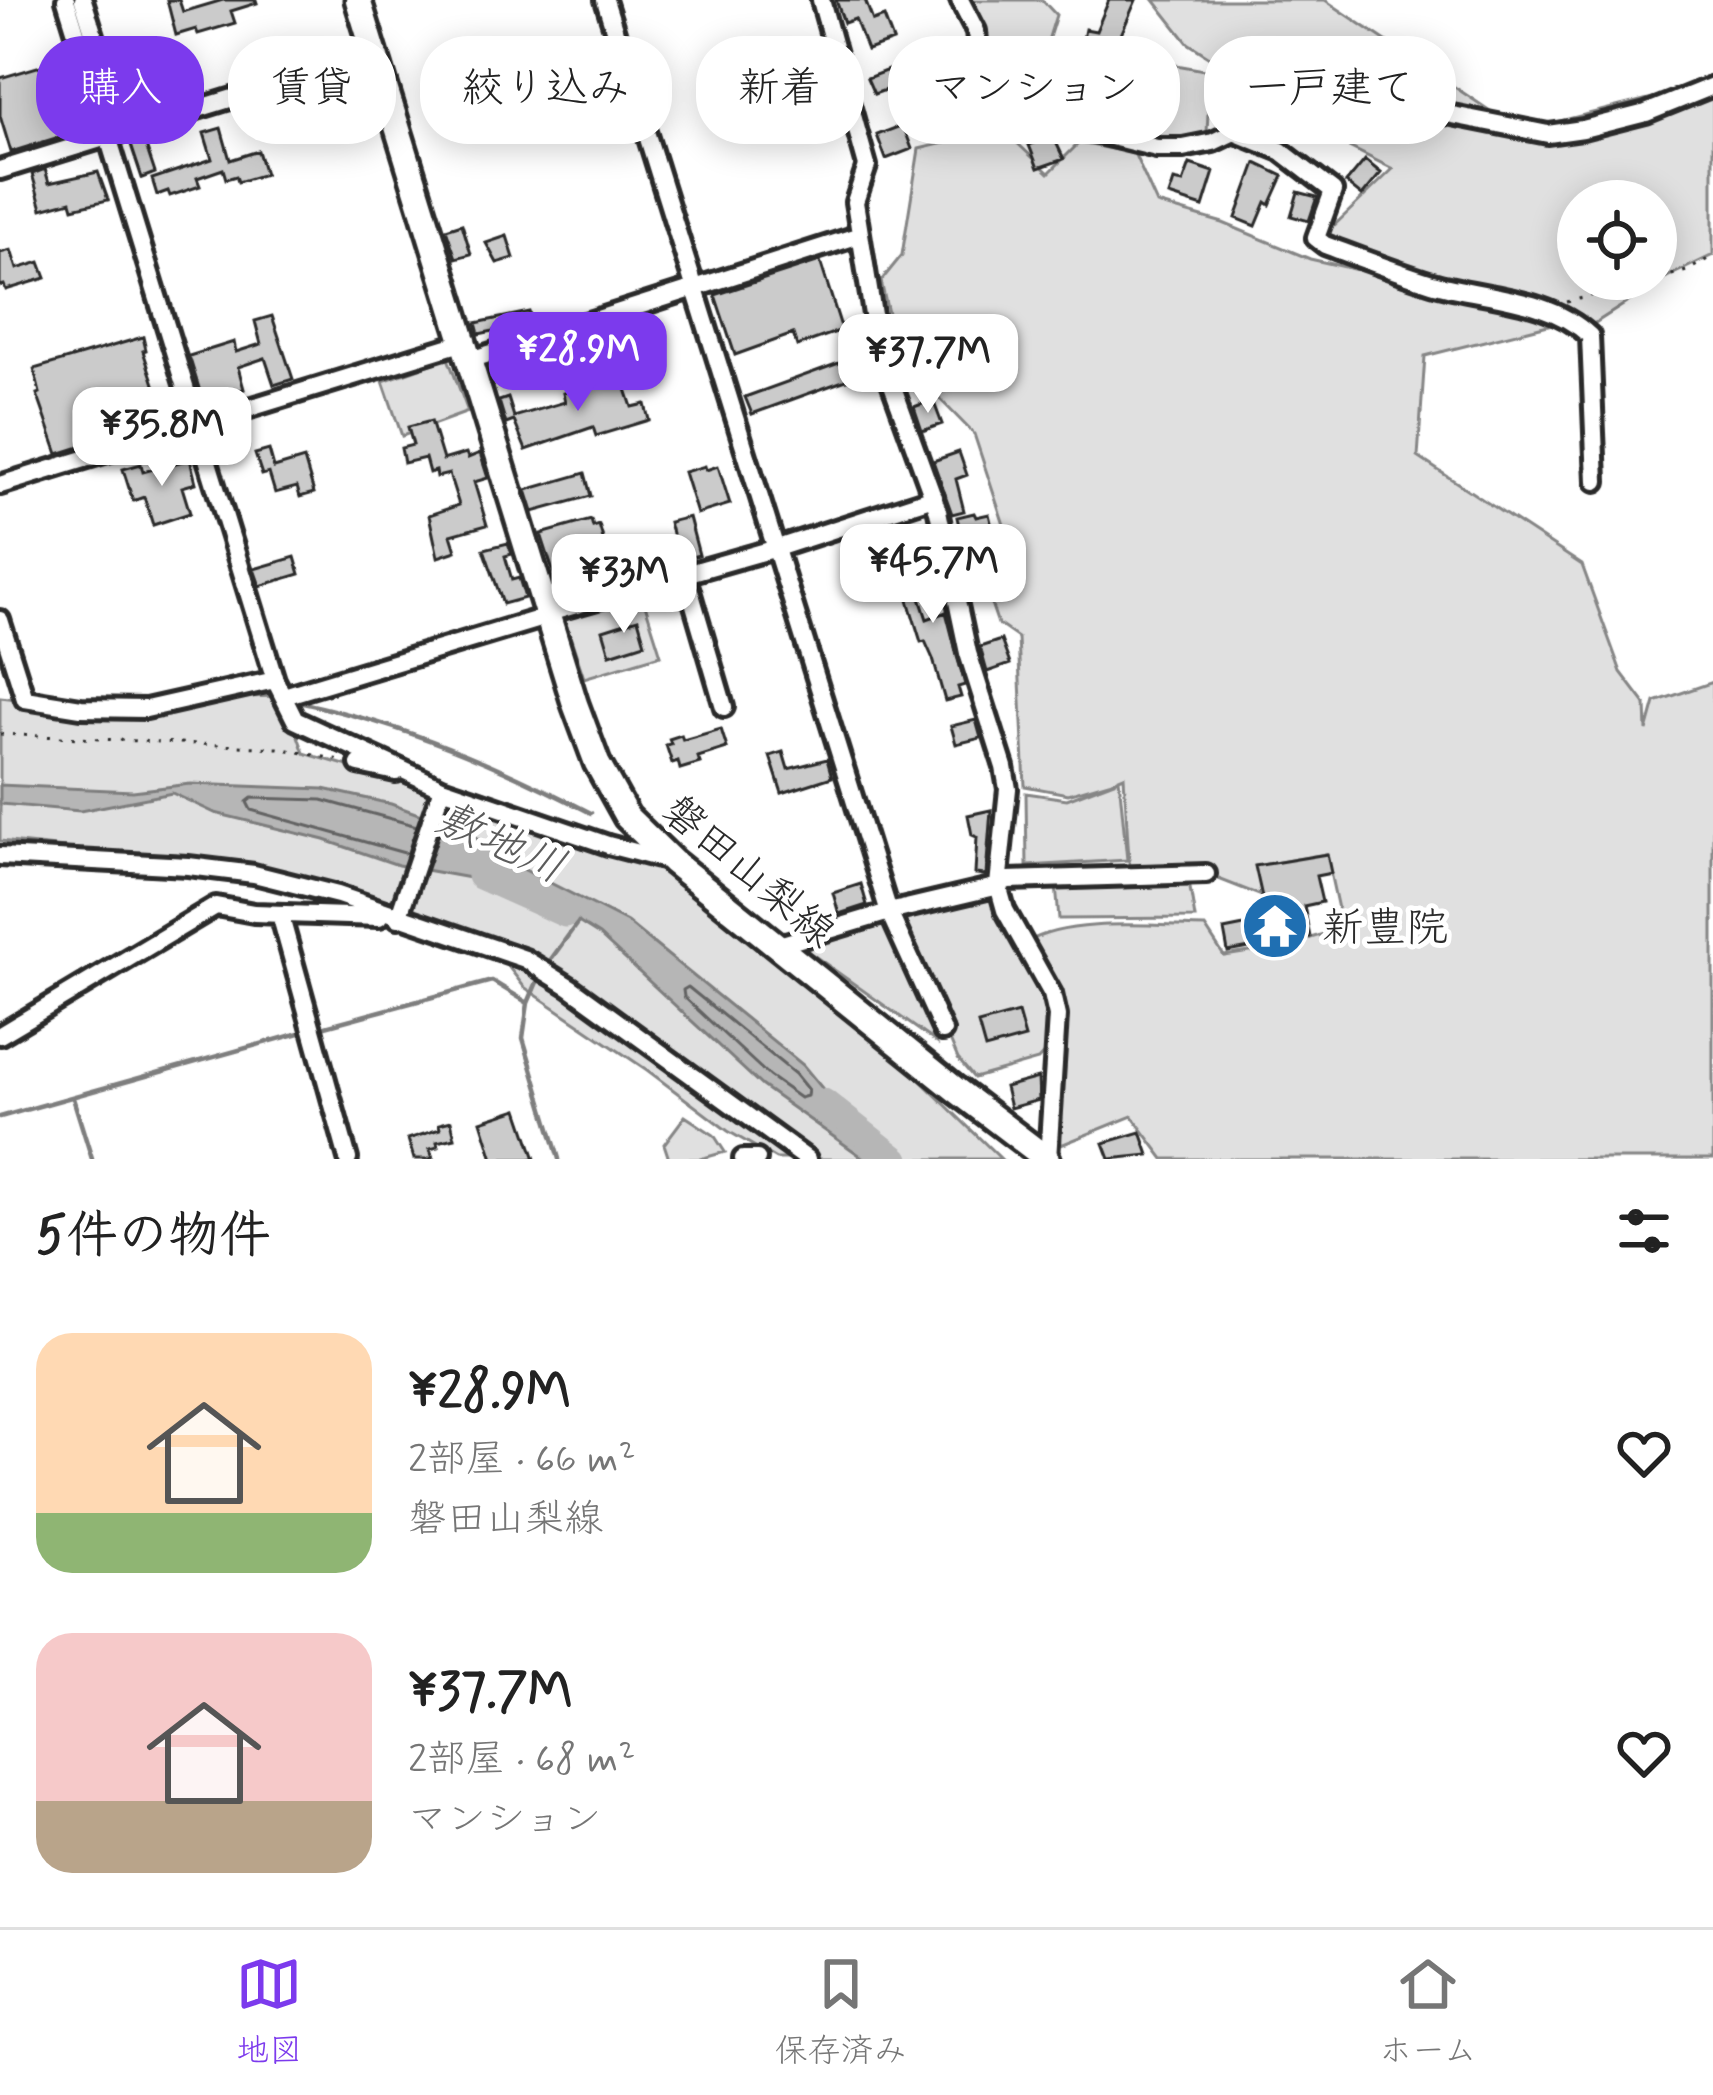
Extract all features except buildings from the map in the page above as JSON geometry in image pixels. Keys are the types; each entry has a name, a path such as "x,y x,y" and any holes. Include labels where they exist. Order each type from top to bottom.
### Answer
{"main road":[{"name":"磐田山梨線","path":"358,0 369,36"},
{"name":"磐田山梨線","path":"396,124 597,764 627,817 673,862 776,946 1047,1159"}],"street":[{"path":"66,0 80,36"},
{"path":"83,0 92,36"},
{"path":"605,0 889,912 943,1031"},
{"path":"821,0 867,166 855,202 878,346 934,497 968,653 1008,789 998,885 1005,910 1052,994 1057,1016 1047,1159"},
{"path":"960,0 976,32 984,119 1037,119 1157,148 1204,144"},
{"path":"1456,116 1548,134 1583,130 1646,113 1713,86"},
{"path":"0,170 84,144"},
{"path":"120,144 198,424 280,688 295,720 436,788"},
{"path":"1264,144 1281,151 1333,191 1316,238 1324,245 1431,283 1541,307 1572,319 1590,336 1596,481"},
{"path":"0,485 860,236"},
{"path":"0,620 26,699 81,708 146,709 280,688 549,615 934,497"},
{"path":"685,574 724,707"},
{"path":"359,764 673,862"},
{"path":"401,912 436,788"},
{"path":"0,856 254,874 401,912 525,959 807,1159"},
{"path":"776,946 1008,880 1206,874"},
{"path":"0,1035 216,906 280,914 401,912"},
{"path":"280,914 348,1159"},
{"path":"743,1159 757,1159"}],"path":[{"path":"1541,307 1688,271 1713,256"},
{"path":"0,734 278,748 359,764"}],"shaded area":[{"path":"960,0 1042,0 1056,15 1049,36 980,36"},
{"path":"1154,0 1325,0 1379,36 1204,36 1204,53 1188,43"},
{"path":"1180,66 1204,70 1204,135 1183,148 1161,144 1180,144"},
{"path":"1713,83 1713,255 1677,272 1677,180 1557,180 1557,300 1631,300 1584,330 1572,319 1425,356 1418,457 1582,565 1621,672 1646,705 1647,731 1655,702 1713,682 1713,1159 1164,1159 1132,1116 1061,1145 1055,1041 1038,1060 974,1078 958,1059 899,918 995,887 1025,943 1087,926 1205,927 1224,956 1282,947 1333,931 1338,909 1326,854 1256,866 1262,896 1206,874 1188,876 1195,918 1059,919 1056,885 1130,877 1124,776 1119,778 1127,860 1027,866 1026,793 1067,799 1119,779 1068,794 1025,786 1018,638 998,624 978,565 1010,543 974,434 897,355 881,281 902,255 919,149 940,144 1018,144 1049,173 1078,144 1084,144 1134,153 1157,204 1223,223 1310,259 1527,308 1318,241 1393,169 1344,144 1456,144 1456,88 1520,131"},
{"path":"448,358 468,412 402,436 383,381"},
{"path":"642,595 661,655 584,678 564,618"},
{"path":"284,696 304,753 659,858 808,971 1001,1159 776,1159 728,1131 524,987 504,961 194,862 0,841 0,697 43,702"},
{"path":"882,921 936,1042 799,945"},
{"path":"685,1116 714,1135 725,1152 700,1159 669,1159 664,1144"}],"water":[{"path":"190,784 324,789 391,804 468,832 521,868 627,922 803,1065 850,1122 896,1159 865,1159 762,1086 599,935 551,905 497,883 398,865 325,840 215,813 172,793 80,811 0,804 0,785 133,791"}],"waterway":[{"path":"297,697 303,703 451,748 591,813"},
{"name":"敷地川","path":"480,876 565,914"},
{"path":"546,966 578,922"},
{"path":"540,975 528,1003 523,1038 559,1159"},
{"path":"318,1028 492,981 528,1003"},
{"path":"0,1117 307,1031"},
{"path":"73,1098 92,1159"},
{"name":"敷地川","path":"824,1102 896,1159"}],"place":[{"name":"新豊院","path":"1275,926"}]}
